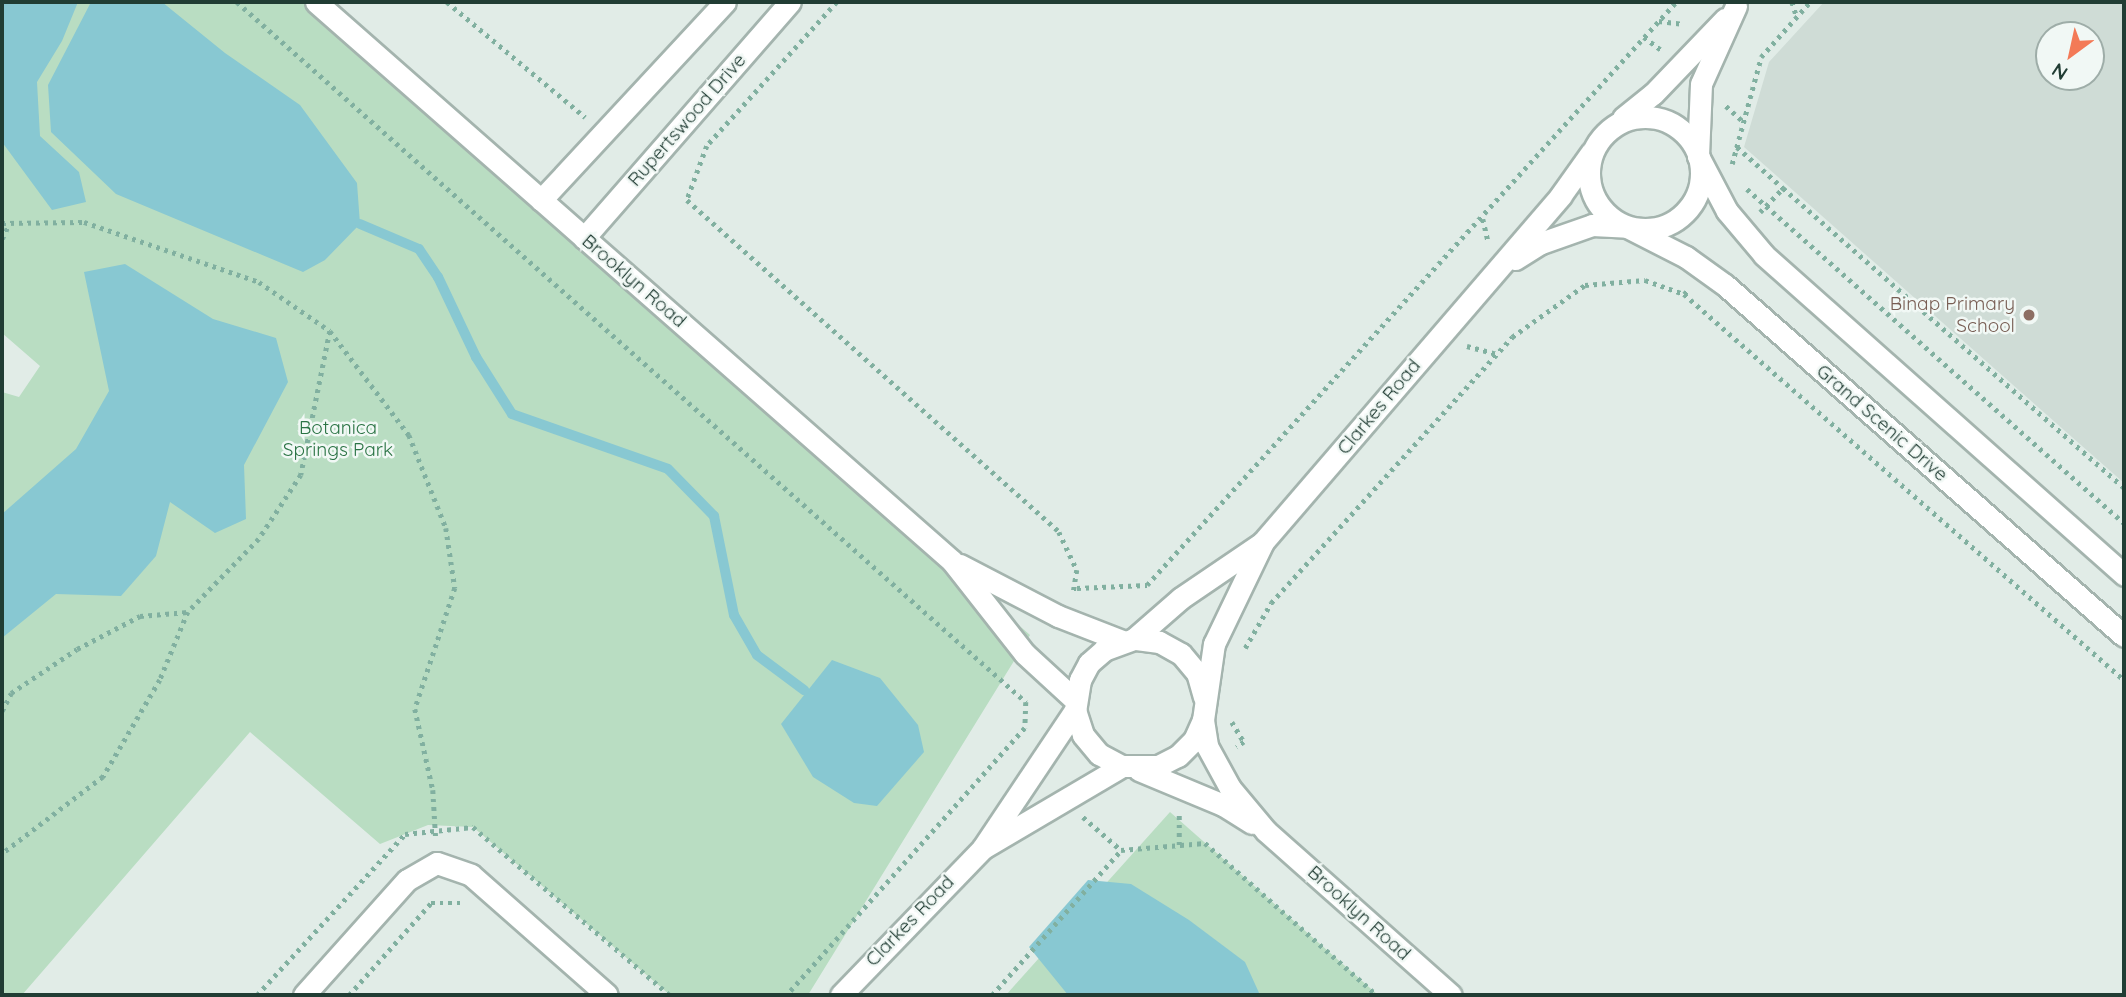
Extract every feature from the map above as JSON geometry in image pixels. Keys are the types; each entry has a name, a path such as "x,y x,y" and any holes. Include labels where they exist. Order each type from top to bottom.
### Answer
{"street":[{"name":"Brooklyn Road","path":"316,2 952,561 1025,653 1075,705"},
{"path":"541,200 725,2"},
{"name":"Rupertswood Drive","path":"584,238 790,2"},
{"name":"Clarkes Road","path":"1128,640 1181,598 1263,542 1495,272 1614,125 1653,94 1738,4"},
{"name":"Clarkes Road","path":"1495,272 1541,243 1592,225 1655,228 1681,216 1694,202 1700,183 1698,156 1701,84 1738,4"},
{"path":"1614,125 1637,117 1667,121 1682,131 1742,231 2124,575"},
{"path":"1591,153 1588,171 1594,198 1611,219 1627,227"},
{"name":"Grand Scenic Drive","path":"1627,227 1706,271 2124,636"},
{"name":"Clarkes Road","path":"1204,697 1214,644 1263,542"},
{"name":"Brooklyn Road","path":"952,561 1058,616 1128,640"},
{"path":"1128,640 1159,642 1181,654 1197,673 1204,697 1203,720 1194,740 1178,756 1158,766 1129,767 1099,754 1083,735 1075,705 1089,663 1128,640"},
{"name":"Clarkes Road","path":"841,995 983,848 1075,705"},
{"name":"Brooklyn Road","path":"1203,720 1207,746 1230,788 1266,831 1451,995"},
{"name":"Brooklyn Road","path":"1129,767 1223,805 1266,831"},
{"name":"Clarkes Road","path":"983,848 1129,767"},
{"path":"304,995 407,880 437,863 471,875 607,995"}],"path":[{"path":"237,2 1026,702 1025,728 787,995"},
{"path":"447,2 550,92 586,117 595,109"},
{"path":"837,2 707,146 687,200 1059,532 1077,570 1077,588 1058,616"},
{"path":"1077,588 1147,585 1483,218 1676,2"},
{"path":"1792,2 1797,17"},
{"path":"1730,172 1761,57 1810,2"},
{"path":"1737,147 2124,488"},
{"path":"1739,181 2124,523"},
{"path":"1742,231 1783,188"},
{"path":"2,239 5,224 84,222 259,282 330,331 409,435 446,528 455,588 415,709 433,790 435,830"},
{"path":"1684,294 1706,271"},
{"path":"1239,657 1271,603 1512,337 1585,285 1645,280 1684,294 2124,680"},
{"path":"2,854 103,777 160,680 188,612 259,539 301,475 330,331"},
{"path":"2,711 11,693 77,649 139,616 188,612"},
{"path":"1000,677 1025,653"},
{"path":"1215,761 1244,742 1232,723 1233,709"},
{"path":"1006,750 1031,771"},
{"path":"1064,801 1121,850"},
{"path":"257,995 405,834 473,827 670,995"},
{"path":"992,995 1121,850 1205,843 1377,995"},
{"path":"349,995 431,903 458,902 468,911"}],"shaded area":[{"name":"Binap Primary School","path":"1824,2 2124,2 2124,483 1744,147 1769,62"}],"green space":[{"name":"Botanica Springs Park","path":"2,2 302,2 1030,635 808,995 670,995 473,827 428,825 380,844 250,732 22,995 2,995 2,392 19,397 40,366 2,333"},
{"path":"1170,812 1378,995 1006,995"}],"water":[{"path":"2,2 78,2 62,41 37,82 40,136 79,172 86,202 52,210 2,142"},
{"path":"91,2 162,2 225,53 300,105 357,183 360,224 325,260 303,272 116,194 51,132 48,85"},
{"path":"125,264 213,319 276,338 288,382 244,465 246,519 215,533 170,502 156,556 121,596 56,594 2,638 2,514 76,449 109,391 84,272"},
{"path":"832,660 880,678 918,725 924,752 877,806 854,803 813,777 781,724"},
{"path":"1088,880 1131,884 1189,920 1245,962 1260,995 1068,995 1029,947"}],"waterway":[{"path":"360,224 419,249 438,277 476,357 512,414 668,469 714,516 734,615 757,655 804,690"}],"place":[{"name":"Binap Primary School","path":"2029,315"}]}
